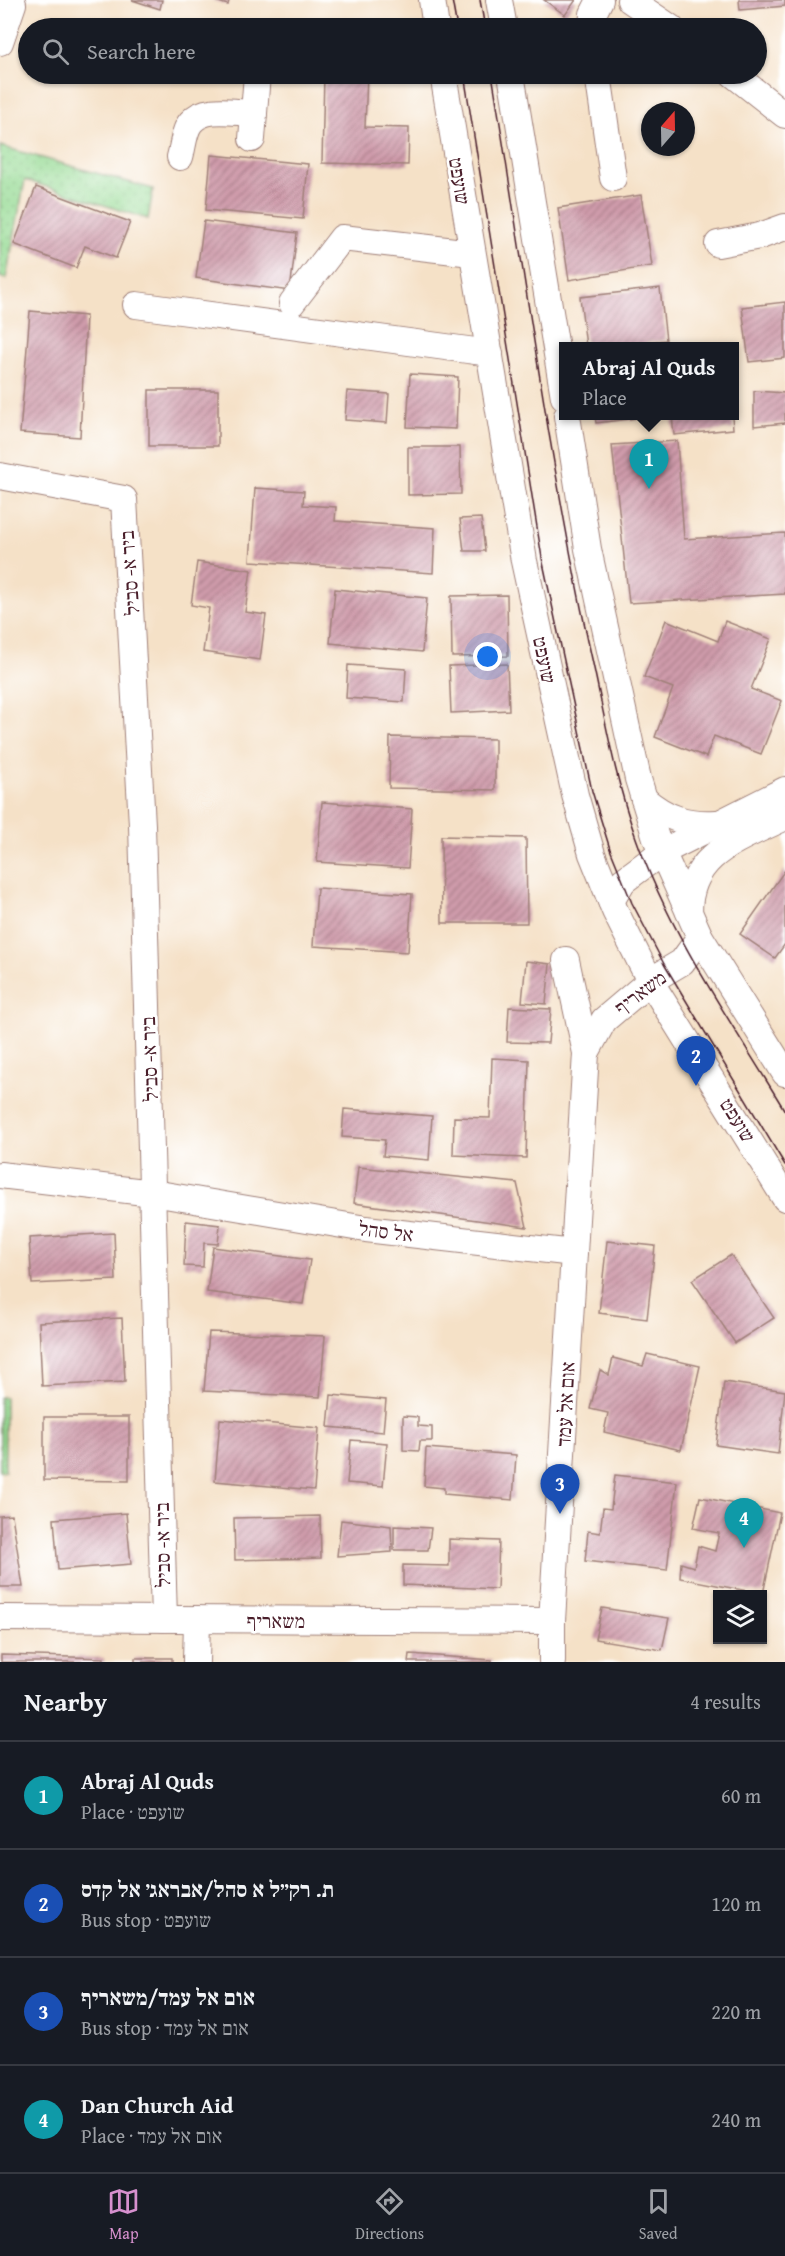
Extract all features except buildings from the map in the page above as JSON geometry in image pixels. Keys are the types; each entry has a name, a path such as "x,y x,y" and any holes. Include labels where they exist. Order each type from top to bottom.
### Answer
{"street":[{"path":"432,0 435,18"},
{"path":"499,0 502,18"},
{"path":"593,18 600,0"},
{"path":"630,0 656,18"},
{"path":"0,42 12,2"},
{"path":"252,139 256,84"},
{"name":"שועפט","path":"445,84 524,561 574,795 592,854 611,901 650,981 785,1197"},
{"path":"513,84 559,367"},
{"path":"599,84 613,178"},
{"path":"746,84 785,115"},
{"path":"180,157 190,123 200,115 211,111 254,113"},
{"path":"718,244 760,236 785,226"},
{"path":"292,303 342,238 472,253"},
{"path":"136,305 490,354"},
{"path":"568,420 588,549 644,799 662,852 700,937 785,1073"},
{"name":"ביר א- סביל","path":"0,476 124,499 141,801 164,1619"},
{"path":"611,901 623,881 662,852 785,790"},
{"path":"644,799 660,813 677,820 694,824 721,822"},
{"path":"688,912 692,881 707,861 728,846 785,817"},
{"name":"משאריף","path":"586,1053 604,1020 650,981 682,962 700,937"},
{"path":"566,960 586,1053 574,1253"},
{"name":"אל סהל","path":"0,1175 153,1193 366,1229 574,1253"},
{"name":"אום אל עמד","path":"552,1662 552,1621 574,1253"},
{"name":"משאריף","path":"0,1618 552,1621"},
{"path":"196,1662 197,1619"}],"green space":[{"path":"0,146 153,189 148,219 25,180 6,279 0,277"},
{"path":"0,1397 5,1397 5,1471 0,1471"}],"tram line":[{"path":"452,0 455,18"},
{"path":"480,0 483,18"},
{"path":"466,84 542,558 592,791 610,849 632,903 664,964 785,1165"},
{"path":"494,84 560,500 609,740 628,814 650,874 684,944 785,1111"}],"place":[{"name":"Abraj Al Quds","path":"649,489"},
{"name":"ת. רק״ל א סהל/אבראג׳ אל קדס","path":"696,1086"},
{"name":"אום אל עמד/משאריף","path":"560,1514"},
{"name":"Dan Church Aid","path":"744,1548"}]}
